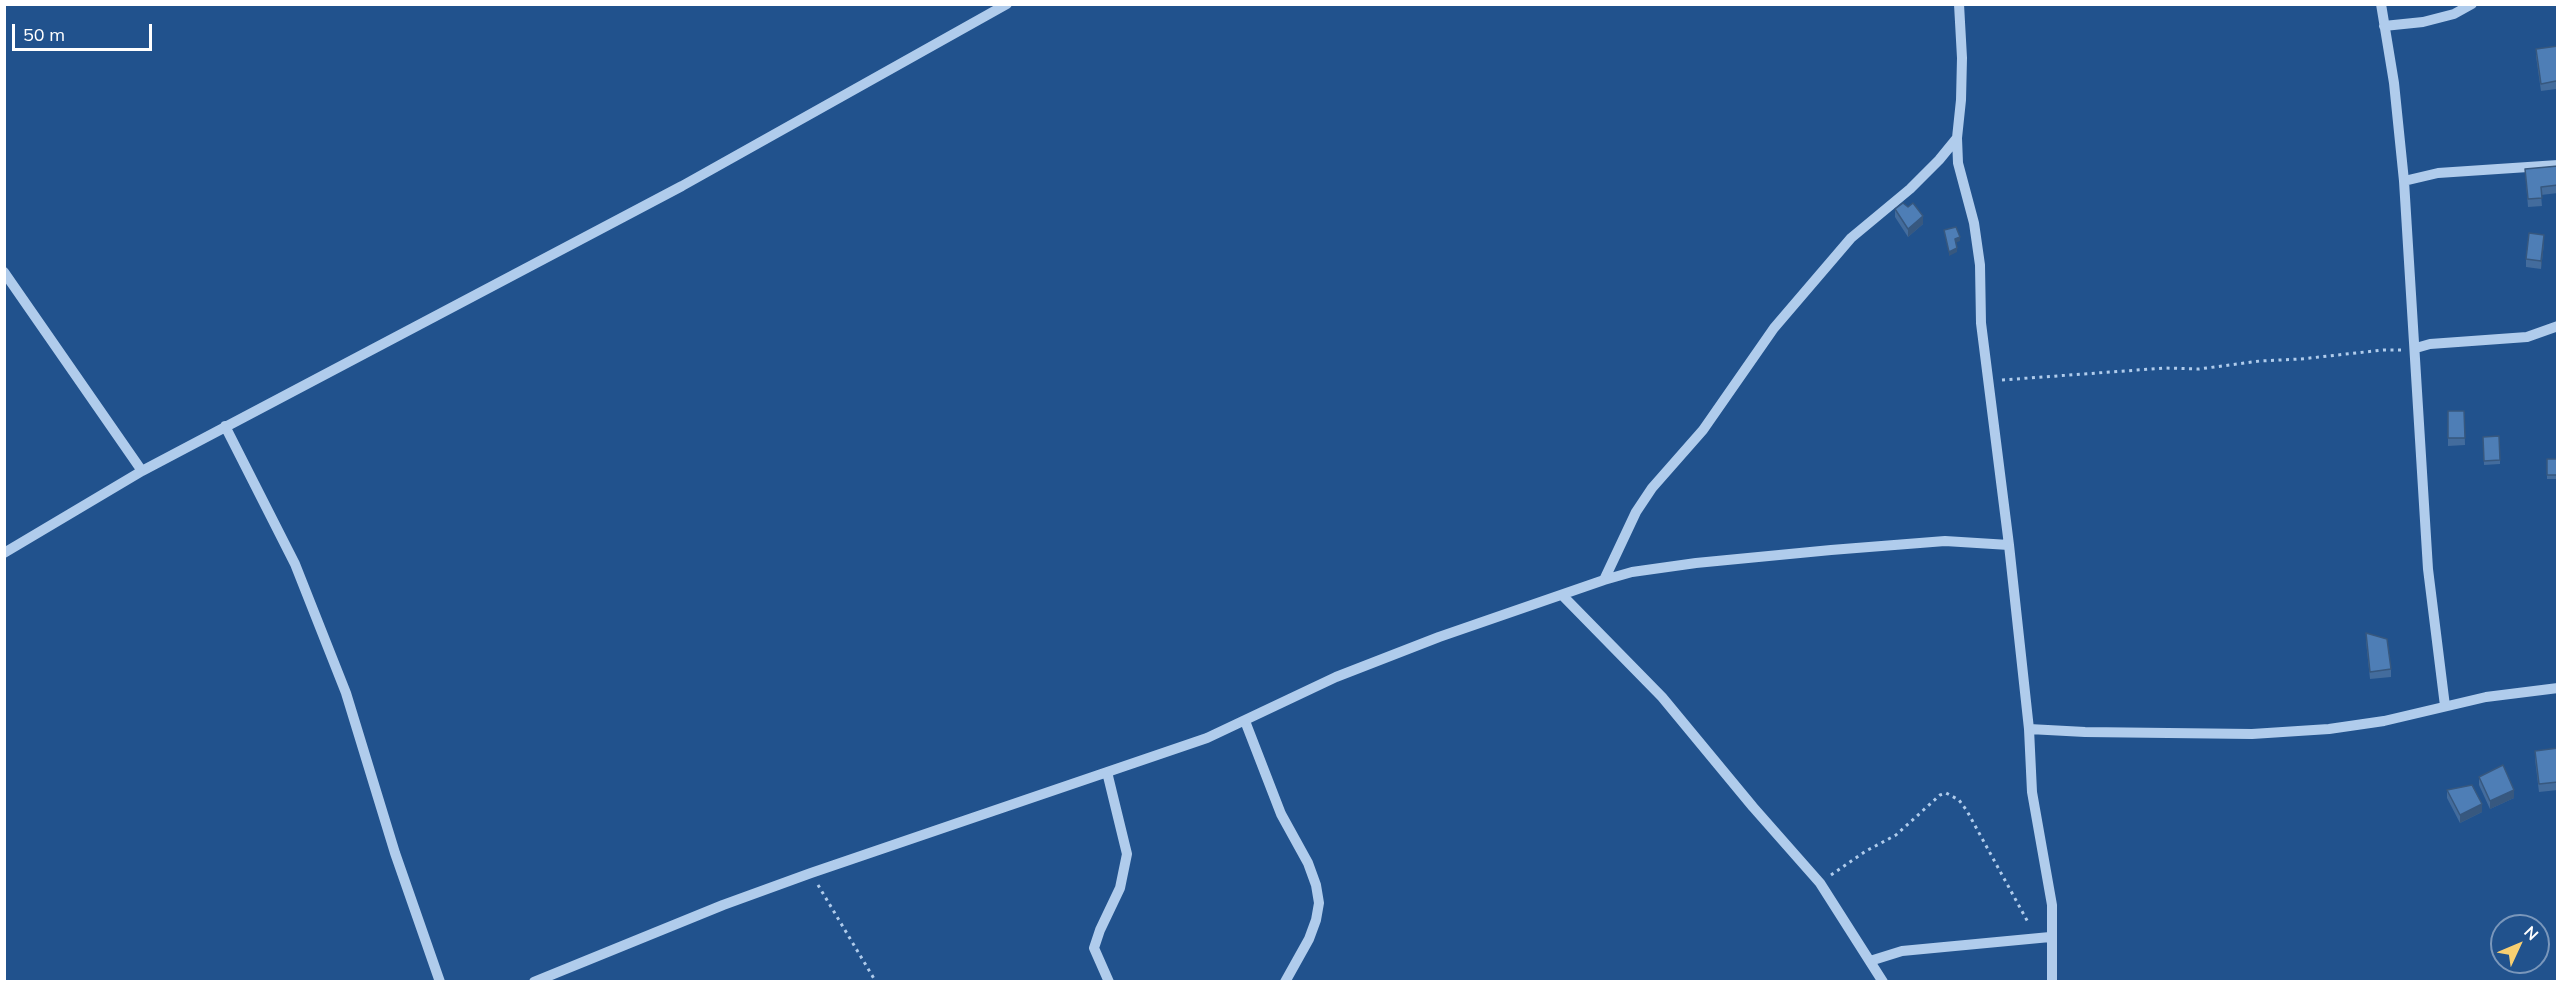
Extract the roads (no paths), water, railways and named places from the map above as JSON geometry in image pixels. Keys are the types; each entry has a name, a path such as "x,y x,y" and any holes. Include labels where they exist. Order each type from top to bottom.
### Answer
{"street":[{"path":"4,553 142,471 682,186 1007,4"},
{"path":"1959,4 1961,100 1957,138 1958,163 1974,223 1980,265 1981,323 2009,545 2029,729 2032,792 2052,905 2050,937 2052,981"},
{"path":"2381,4 2394,83 2404,181 2428,569 2445,706"},
{"path":"2384,26 2423,22 2454,14 2472,4"},
{"path":"1604,580 1636,512 1652,488 1703,430 1774,328 1851,238 1910,189 1957,138"},
{"path":"2404,181 2438,173 2558,165"},
{"path":"4,272 142,471"},
{"path":"2416,349 2430,344 2527,337 2558,326"},
{"path":"225,426 295,564 346,693 395,853 440,981"},
{"path":"534,981 692,917 811,873 1207,738 1347,673 1439,637 1604,580 1632,572 1696,563 1831,550 1944,541 2009,545"},
{"path":"1563,596 1662,697 1753,807 1820,883 1884,981"},
{"path":"2029,729 2085,732 2274,732 2329,729 2384,721 2486,697 2558,688"},
{"path":"1245,720 1281,814 1308,863 1316,885 1319,903 1309,939 1285,981"},
{"path":"1107,772 1127,854 1120,888 1094,948 1109,981"},
{"path":"1870,961 1902,951 2050,937"}]}
